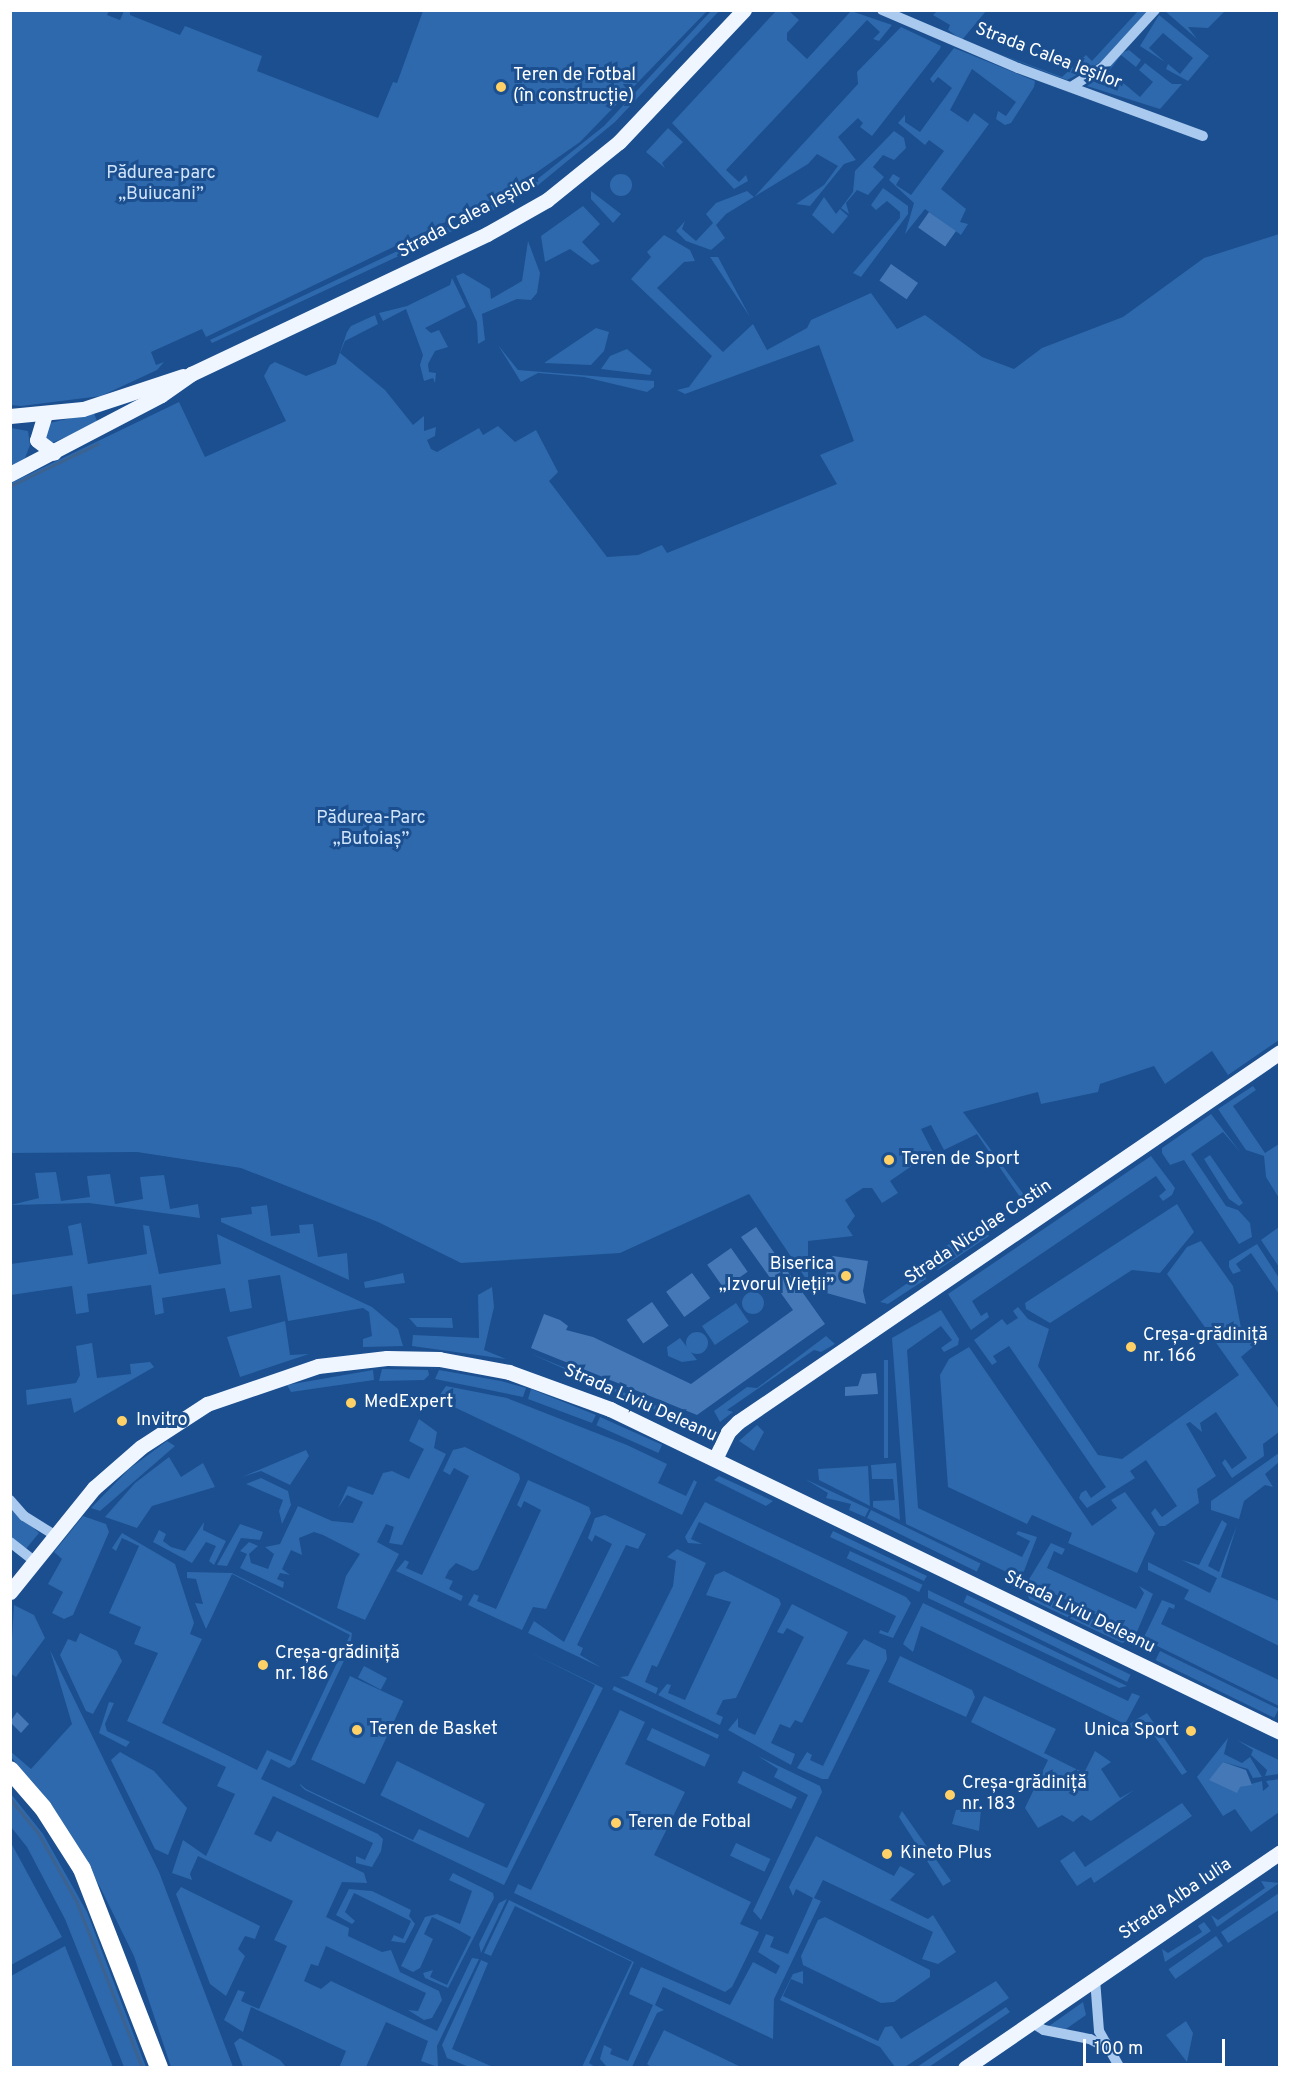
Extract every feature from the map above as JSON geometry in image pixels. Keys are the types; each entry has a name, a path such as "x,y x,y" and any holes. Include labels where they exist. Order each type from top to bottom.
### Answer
{"highway":[{"path":"10,1765 41,1800 92,1889 108,1937 159,2067"},
{"path":"10,1770 60,1832"},
{"path":"10,1778 71,1859 108,1937"},
{"path":"10,1784 51,1835 108,1937"}],"main road":[{"name":"Strada Calea Ieșilor","path":"10,474 54,453 191,374 487,234 547,200 619,142 744,10"},
{"name":"Strada Calea Ieșilor","path":"10,416 45,414 108,403 191,374"},
{"path":"45,414 36,434 41,445 54,453"},
{"name":"Strada Nicolae Costin","path":"715,1459 728,1432 738,1422 1280,1052"},
{"name":"Strada Liviu Deleanu","path":"10,1592 54,1535 125,1459 185,1417 263,1381 339,1363 407,1358 490,1366 581,1397 715,1459 1280,1732"},
{"name":"Strada Alba Iulia","path":"965,2067 1280,1852"}],"street":[{"name":"Strada Calea Ieșilor","path":"882,10 1071,87 1203,136"},
{"path":"1071,87 1102,68 1155,10"},
{"path":"10,1500 24,1516 54,1535"},
{"path":"10,1542 34,1561"},
{"path":"1095,1979 1096,2013 1106,2047 1120,2067"},
{"path":"1031,2022 1044,2030 1090,2039 1106,2047"}],"green space":[{"path":"712,10 719,11 615,122 537,186 474,221 212,343 210,340 469,217 535,181 604,126"},
{"name":"Pădurea-parc „Buiucani”","path":"11,11 109,11 107,15 120,20 124,11 130,11 130,15 180,35 185,26 262,56 257,71 378,118 393,82 397,83 423,11 707,11 580,142 510,191 206,337 202,329 151,352 156,365 164,362 157,370 101,396 21,406 11,405"},
{"path":"776,11 789,11 799,20 787,33 787,40 807,59 851,11 892,25 879,41 873,39 880,32 867,20 726,170 739,182 746,175 748,181 734,189 672,123"},
{"path":"937,11 986,11 962,40 948,30 950,25 933,15"},
{"path":"1138,11 1150,11 1101,62 1067,80 981,47 1062,77 1086,55 1092,61"},
{"path":"1165,11 1225,11 1208,28 1188,27 1197,39"},
{"path":"1159,15 1209,56 1188,81 1166,69 1168,64 1180,74 1193,58 1163,33 1149,48 1165,62 1140,46"},
{"path":"901,27 941,46 872,136 860,127 863,123 858,118 838,137 856,160 844,164 810,206 796,204 824,185 838,166 817,154 808,164 754,197 858,84 857,72"},
{"path":"954,48 1035,81 1034,87 1011,123 1005,125 996,119 998,111 1006,116 1016,102 972,69 950,110 968,122 974,113 989,124 941,189 966,209 960,222 968,224 961,235 925,209 905,234 914,203 889,180 893,174 900,178 896,185 911,195 944,151 929,140 925,145 898,123 905,115 905,122 920,132 952,88 938,77 933,83 930,79"},
{"path":"1129,50 1141,60 1136,67 1121,55 1109,71 1140,97 1153,82 1139,70 1145,63 1172,84 1182,84 1160,109 1087,86 1123,52"},
{"path":"668,128 683,142 662,163 665,168 646,152"},
{"path":"894,131 904,138 906,148 894,160 883,155 873,167 884,177 868,195 857,190 846,203 849,214 841,208 853,192 855,171"},
{"path":"621,174 631,181 632,185 625,195 621,196 611,189 610,185 617,175"},
{"path":"883,188 908,206 908,214 861,277 853,273 900,218 900,212 887,201 876,210 871,205"},
{"path":"591,191 621,214 613,223 591,199"},
{"path":"747,191 754,197 726,214 716,225 725,238 711,250 686,241 676,231 685,221 682,229 696,241 713,223 706,214 716,203"},
{"path":"824,197 836,214 840,209 848,216 833,234 812,215"},
{"path":"583,206 600,224 582,242 600,261 592,265 570,249 545,262 541,236"},
{"name":"Pădurea-Parc „Butoiaș”","path":"1279,234 1279,1040 1228,1075 1212,1051 1165,1084 1154,1066 1100,1084 1098,1092 1041,1104 1038,1092 963,1112 1030,1203 1026,1206 977,1134 944,1150 931,1125 921,1129 936,1158 924,1166 919,1161 890,1181 898,1193 882,1203 872,1188 863,1188 845,1200 855,1216 847,1227 853,1236 808,1241 808,1282 749,1194 620,1253 461,1263 378,1222 241,1168 137,1152 11,1153 11,483 179,402 205,457 286,421 264,376 270,365 275,362 306,376 336,364 347,332 351,326 375,315 378,324 345,341 340,353 385,390 413,425 424,416 424,431 436,427 435,436 427,440 431,449 437,452 479,428 483,435 498,426 515,442 536,430 558,472 549,481 607,557 638,555 662,545 667,553 837,484 820,455 854,441 819,345 685,394 677,390 689,387 712,356 631,279 651,257 647,252 664,235 690,250 695,261 684,262 657,288 723,352 753,324 767,350 807,328 811,320 871,293 897,329 925,315 982,357 1014,369 1042,348 1123,317 1204,258"},
{"path":"528,241 540,273 537,293 531,300 517,299 482,314 485,340 478,344 477,322 456,276 463,273 490,289 491,299 522,281"},
{"path":"710,257 718,257 750,317"},
{"path":"452,278 466,307 425,328 431,333 439,330 448,347 435,351 428,364 429,372 436,373 435,383 433,378 424,381 420,365 423,355 406,309 383,321 379,313 407,306 450,285"},
{"path":"596,328 609,332 604,351 591,365 544,363"},
{"path":"498,345 518,370 654,381 654,387 647,392 584,377 538,373 521,382"},
{"path":"627,349 652,370 650,375 601,369 610,356"},
{"path":"94,413 98,424 49,444 45,440 45,424"},
{"path":"11,428 28,431 30,445 25,458 11,467"},
{"path":"1253,1086 1256,1090 1233,1106 1265,1153 1279,1144 1279,1198 1266,1177 1264,1156 1246,1150 1218,1109"},
{"path":"1211,1114 1241,1153 1223,1132 1191,1154 1226,1206 1238,1210 1250,1223 1252,1237 1239,1244 1184,1160 1170,1165 1162,1153 1162,1148"},
{"path":"1210,1155 1243,1203 1239,1206 1229,1199 1204,1159"},
{"path":"1151,1156 1175,1188 1172,1195 1163,1201 1159,1196 1166,1190 1156,1176 972,1301 981,1316 987,1312 989,1317 971,1330 948,1294"},
{"path":"56,1172 61,1201 90,1197 87,1176 110,1174 115,1204 143,1199 140,1177 164,1175 170,1209 198,1204 200,1218 89,1203 11,1205 39,1198 35,1173"},
{"path":"1177,1204 1194,1232 1160,1273 1132,1270 1050,1323 1026,1309 1025,1303"},
{"path":"267,1205 271,1236 300,1233 299,1225 313,1224 318,1257 347,1253 349,1280 221,1222 221,1218 252,1214 251,1207"},
{"path":"81,1223 88,1264 147,1254 143,1225 149,1226 159,1274 221,1264 217,1234 372,1307 398,1329 403,1346 363,1347 363,1339 372,1336 369,1312 363,1308 288,1321 280,1275 248,1280 252,1308 230,1312 225,1288 162,1298 164,1313 155,1315 151,1285 87,1294 89,1312 76,1314 72,1286 11,1295 11,1264 73,1255 68,1226"},
{"path":"981,1223 989,1236 938,1270 933,1269 928,1258"},
{"path":"1279,1227 1279,1267 1261,1240"},
{"path":"1201,1241 1233,1286 1242,1333 1255,1345 1241,1357 1279,1409 1279,1432 1263,1444 1264,1456 1232,1478 1222,1463 1225,1459 1232,1469 1247,1458 1216,1412 1200,1423 1202,1432 1190,1422 1186,1424 1216,1476 1197,1489 1199,1503 1165,1526 1159,1526 1151,1513 1155,1508 1162,1517 1177,1506 1146,1460 1130,1471 1135,1478 1087,1508 1079,1498 1081,1493 1086,1490 1091,1498 1106,1487 1009,1346 993,1356 997,1362 992,1365 974,1340 1002,1319 1007,1325 1018,1318 1013,1311 1018,1307 1028,1319 1049,1329 1038,1366 1098,1455 1122,1459 1239,1375 1167,1274 1187,1247"},
{"path":"1257,1244 1279,1278 1279,1294 1251,1253 1236,1264 1241,1271 1233,1274 1229,1267 1229,1261"},
{"path":"925,1271 926,1279 888,1304 880,1302"},
{"path":"403,1273 405,1283 365,1288 364,1282"},
{"path":"492,1287 494,1307 484,1350 506,1359 412,1346 413,1335 479,1338 478,1295"},
{"path":"753,1292 761,1295 764,1303 761,1311 753,1314 745,1311 742,1303 745,1295"},
{"path":"736,1303 749,1322 715,1345 702,1326"},
{"path":"941,1310 959,1339 958,1345 944,1352 941,1348 952,1340 941,1326 907,1350 918,1508 1022,1557 1030,1541 1016,1534 1018,1531 1037,1537 1021,1579 906,1524 892,1338"},
{"path":"409,1318 452,1318 453,1328 417,1327"},
{"path":"285,1321 290,1355 309,1354 240,1377 227,1337"},
{"path":"697,1332 707,1339 708,1343 701,1353 697,1354 687,1347 686,1343 693,1333"},
{"path":"826,1336 835,1344 821,1352 814,1350 727,1410 733,1412 720,1422 714,1411 747,1387 757,1388"},
{"path":"680,1338 697,1360 682,1362 668,1356 667,1347"},
{"path":"92,1343 97,1378 131,1374 130,1364 150,1362 154,1367 74,1413 71,1398 27,1405 26,1390 76,1383 80,1375 76,1346"},
{"path":"969,1347 1092,1526 1117,1508 1111,1500 1125,1492 1155,1533 1137,1573 1068,1543 1072,1533 1032,1515 1027,1524 948,1487 940,1375 949,1359"},
{"path":"529,1353 693,1421 689,1431 678,1427 678,1420"},
{"path":"884,1360 888,1360 888,1458 884,1458"},
{"path":"382,1369 428,1370 429,1375 424,1380 379,1381"},
{"path":"373,1370 374,1380 291,1392 287,1385"},
{"path":"439,1370 526,1388 523,1397 435,1379"},
{"path":"446,1386 507,1398 627,1445 667,1464 658,1483 686,1496 694,1480 697,1482 682,1515 437,1399"},
{"path":"531,1389 596,1415 592,1423 528,1399"},
{"path":"600,1417 662,1445 658,1453 596,1425"},
{"path":"419,1419 437,1432 434,1448 446,1454 402,1545 389,1543 394,1527 386,1524 377,1542 399,1554 365,1620 337,1608 346,1576 360,1554 323,1535 314,1532 299,1538 302,1555 291,1550 282,1569 290,1575 280,1573 277,1579 284,1582 283,1588 240,1568 247,1554 240,1551 249,1542 258,1546 249,1554 251,1563 268,1569 274,1554 265,1547 280,1544 298,1506 332,1521 353,1523 363,1502 347,1495 338,1508 348,1486 373,1495 383,1473 392,1471 409,1479 424,1449 409,1441"},
{"path":"757,1425 764,1432 754,1451 739,1441"},
{"path":"167,1441 175,1446 100,1511 91,1508 129,1469"},
{"path":"465,1447 519,1474 520,1479 478,1569 473,1571 456,1563 445,1578 453,1581 449,1589 463,1596 461,1601 396,1571 405,1560 409,1562 406,1568 422,1575 469,1476 454,1468 450,1475 443,1471 453,1450"},
{"path":"306,1450 309,1456 290,1485 261,1471 242,1477"},
{"path":"1279,1453 1279,1462 1265,1474 1273,1487 1265,1485 1244,1501 1239,1519 1211,1510 1211,1501"},
{"path":"169,1457 181,1477 203,1463 215,1487 152,1506 137,1528 105,1517 135,1483"},
{"path":"896,1463 900,1520 873,1507 873,1501 895,1500 893,1479 872,1479 871,1465"},
{"path":"868,1466 870,1506 819,1480 818,1469"},
{"path":"719,1476 773,1501 766,1506 714,1480"},
{"path":"261,1478 288,1491 291,1505 282,1524 279,1511 283,1500 246,1484"},
{"path":"805,1479 869,1509 865,1517 849,1510 851,1504 826,1498 828,1493"},
{"path":"528,1480 589,1507 591,1513 546,1609 533,1607 522,1630 468,1605 474,1594 479,1596 477,1601 496,1609 541,1510 524,1501 521,1508 517,1505"},
{"path":"705,1502 906,1597 911,1603 893,1638 879,1633 880,1630 888,1633 896,1616 699,1522 691,1539 702,1544 688,1543 685,1537"},
{"path":"10,1507 39,1533 25,1550 11,1538"},
{"path":"871,1510 981,1563 977,1572 867,1518"},
{"path":"605,1515 646,1534 638,1549 626,1545 577,1645 583,1648 580,1655 602,1668 528,1633 534,1621 564,1642 612,1544 595,1535 592,1542 588,1538 595,1518"},
{"path":"83,1516 106,1524 109,1532 73,1615 64,1619 52,1613 63,1592 48,1584 62,1559 54,1552"},
{"path":"1222,1520 1227,1524 1208,1566 1219,1572 1237,1525 1221,1577 1279,1601 1279,1646 1184,1599 1189,1590 1148,1570 1148,1562 1210,1593 1217,1578 1182,1560 1199,1565"},
{"path":"204,1522 203,1530 226,1541 214,1565 209,1561 216,1546 206,1542 192,1563 153,1542 159,1530 166,1534 163,1541 171,1547 185,1551"},
{"path":"240,1524 263,1532 260,1540 241,1538 227,1566 217,1565"},
{"path":"833,1531 927,1576 924,1581 830,1537"},
{"path":"122,1533 175,1564 194,1623 190,1634 202,1639 162,1723 257,1770 267,1750 291,1761 350,1635 232,1574 206,1629 195,1603 203,1604 196,1579 187,1578 187,1572 232,1573 352,1633 350,1648 295,1764 289,1768 271,1759 261,1779 378,1834 383,1839 381,1851 372,1867 356,1863 356,1856 365,1860 373,1843 273,1796 254,1834 271,1842 277,1831 364,1873 367,1883 342,1882 326,1917 349,1928 348,1936 382,1952 391,1950 400,1972 439,1991 442,2000 432,2018 424,2020 408,2010 418,2011 426,1993 326,1946 318,1966 311,1964 304,1981 321,1989 331,1981 437,2031 472,1958 479,1959 437,2046 438,2067 421,2061 428,2041 386,2022 366,2067 339,2068 346,2051 251,2007 243,2032 224,2020 238,1990 245,1992 241,2001 259,2009 287,1946 274,1940 293,1901 198,1856 190,1874 192,1880 172,1873 183,1840 206,1856 235,1794 217,1786 226,1767 127,1721 158,1653 134,1644 141,1627 109,1613 139,1546 122,1538 116,1551 112,1548"},
{"path":"1051,1543 1065,1549 1062,1555 1054,1551 1047,1568 1136,1609 1144,1593 1139,1586 1153,1594 1136,1634 1028,1581"},
{"path":"677,1549 706,1563 657,1667 652,1665 645,1682 658,1688 656,1694 620,1677 628,1676 673,1586 676,1561 667,1557"},
{"path":"850,1551 923,1585 919,1592 847,1558"},
{"path":"724,1571 779,1599 781,1604 736,1698 723,1700 716,1714 723,1717 720,1725 658,1695 667,1684 671,1685 668,1693 685,1700 731,1602 706,1595 715,1575"},
{"path":"1026,1587 1134,1639 1122,1643 1029,1599"},
{"path":"928,1590 1127,1686 1119,1688 928,1598"},
{"path":"967,1595 1131,1675 1127,1682 963,1602"},
{"path":"1162,1600 1175,1605 1174,1609 1169,1607 1161,1624 1279,1680 1279,1706 1143,1639"},
{"path":"923,1603 1128,1701 1132,1693 1140,1696 1125,1724 921,1626 913,1652 903,1644"},
{"path":"792,1604 848,1632 802,1723 795,1720 790,1728 780,1724 771,1743 795,1754 791,1765 728,1730 738,1718 738,1727 755,1735 804,1637 787,1628 783,1634 777,1632"},
{"path":"14,1605 34,1615 45,1638 16,1677 10,1673"},
{"path":"80,1633 117,1651 122,1661 93,1714 86,1711 60,1655 68,1639 76,1642"},
{"path":"864,1639 886,1650 887,1659 828,1779 822,1779 797,1768 807,1752 812,1755 810,1760 823,1766 870,1670 846,1664"},
{"path":"50,1650 159,1872 233,2067 171,2067 134,1956 100,1887 56,1812 11,1757 10,1751 31,1769 72,1724"},
{"path":"525,1650 603,1688 504,1885 305,1790 300,1784 306,1789 413,1840 419,1829 507,1868 595,1685"},
{"path":"1160,1651 1279,1709 1274,1718 1156,1660"},
{"path":"900,1656 972,1690 975,1697 966,1717 888,1682"},
{"path":"364,1666 387,1678 381,1690 358,1677"},
{"name":"Teren de Basket","path":"350,1676 403,1701 365,1784 311,1759"},
{"path":"614,1686 719,1735 717,1739 612,1690"},
{"path":"984,1696 1056,1729 1044,1753 1084,1773 1095,1751 1111,1762 1101,1769 1120,1798 1134,1790 1091,1821 1082,1815 1073,1822 1062,1815 1038,1828 1025,1808 1048,1760 971,1722"},
{"path":"109,1702 114,1703 105,1724 107,1731 130,1742 126,1747 99,1733"},
{"path":"620,1710 645,1722 625,1764 685,1792 654,1855 751,1902 740,1924 759,1932 732,1987 725,1992 514,1893 518,1884 531,1890"},
{"path":"1147,1713 1187,1772 1182,1775 1143,1720 1126,1732 1129,1724"},
{"path":"652,1728 710,1755 705,1767 647,1740"},
{"path":"1228,1738 1224,1754 1242,1763 1250,1757 1262,1777 1253,1778 1248,1769 1223,1762 1210,1780 1240,1787 1262,1781 1263,1791 1269,1786 1266,1781 1279,1779 1279,1812 1251,1832 1235,1809 1223,1816 1197,1777"},
{"path":"1237,1740 1279,1760 1279,1774 1265,1776 1267,1770 1251,1755 1253,1750"},
{"path":"120,1752 154,1771 187,1808 168,1855 155,1849 111,1760"},
{"path":"758,1756 820,1786 822,1792 761,1920 753,1911 808,1795 774,1777 778,1769"},
{"path":"397,1761 485,1804 468,1838 380,1795"},
{"path":"743,1771 797,1797 791,1809 737,1783"},
{"path":"11,1794 43,1834 87,1912 146,2067 124,2067 65,1919 27,1847 11,1827"},
{"path":"1182,1803 1192,1816 1094,1883 1091,1877 1077,1886 1060,1861 1074,1851 1085,1867"},
{"path":"981,1809 979,1831 952,1824 956,1810"},
{"path":"902,1811 951,1881 943,1886 899,1817"},
{"path":"816,1836 894,1876 900,1866 915,1874 890,1900 928,1919 933,1915 956,1952 938,1964 922,1959 933,1932 823,1880 814,1898 821,1901 774,1999 773,2039 663,1987 655,2005 664,2010 657,2013 632,2067 607,2067 600,2059 604,2045 612,2049 610,2054 628,2061 653,2005 629,1994 641,1967 730,2005 753,1962 776,1974 780,1966 758,1952 766,1934 774,1937 770,1947 788,1954 813,1898 796,1889 793,1896 789,1887"},
{"path":"10,1841 62,1937 11,1965 10,1965"},
{"path":"736,1843 770,1859 765,1872 730,1856"},
{"path":"453,1873 493,1893 494,1898 448,1988 425,1978 423,1973 433,1970 430,1977 447,1985 471,1937 432,1917 424,1934 433,1939 420,1968 413,1972 401,1966 425,1917 437,1914 460,1924 472,1891 449,1880"},
{"path":"1261,1881 1279,1883 1217,1927 1211,1915 1218,1920 1265,1888"},
{"path":"181,1887 260,1926 255,1939 245,1936 238,1949 245,1956 226,1996 210,1984 176,1894"},
{"path":"349,1889 372,1891 411,1910 409,1916 415,1924 405,1943 391,1941 394,1935 403,1939 411,1921 354,1893 345,1912 355,1921 352,1924 336,1915"},
{"path":"1279,1893 1279,1910 1228,1943 1221,1932"},
{"path":"507,1899 481,1953 479,1944 499,1903"},
{"path":"509,1900 634,1962 589,2063 595,2067 582,2067 632,1962 515,1906 491,1956 484,1953"},
{"path":"825,1917 930,1970 930,1977 894,2002 881,2003 803,1965 801,1956 818,1920"},
{"path":"1204,1922 1211,1931 1165,1962 1162,1949 1168,1953 1202,1932 1198,1926"},
{"path":"1216,1936 1223,1946 1175,1979 1168,1969"},
{"path":"65,1946 113,2067 11,2067 11,1976"},
{"path":"481,1960 488,1963 452,2049 493,2067 469,2067 447,2058 442,2045"},
{"path":"803,1971 803,1984 791,1979 783,1996 878,2041 885,2027 892,2026 901,2039 996,1981 1009,1998 905,2067 895,2067 880,2047 780,2000 793,1974"},
{"path":"1083,2002 1086,2015 1066,2029 1049,2026"},
{"path":"1006,2007 1010,2012 929,2067 917,2067"},
{"path":"1186,2021 1193,2033 1187,2062 1166,2035"},
{"path":"664,2030 741,2067 651,2067 647,2064"},
{"path":"240,2038 280,2060 286,2067 243,2067 234,2043"}],"building":[{"path":"929,212 956,231 945,246 918,228"},
{"path":"891,264 918,283 907,299 880,280"},
{"path":"756,1227 825,1324 697,1415 531,1348 544,1314 560,1320 568,1326 566,1330 593,1337 691,1384 793,1310 741,1237"},
{"path":"731,1248 748,1272 724,1288 707,1265"},
{"name":"Biserica „Izvorul Vieții”","path":"833,1256 868,1261 863,1291 866,1304 823,1292 829,1259"},
{"path":"692,1273 710,1298 684,1317 666,1292"},
{"path":"652,1302 669,1326 643,1344 627,1320"},
{"path":"876,1373 878,1394 845,1396 845,1387 858,1386 862,1374"},
{"path":"17,1712 29,1724 21,1733 10,1722"},
{"path":"1223,1762 1246,1770 1252,1785 1240,1787 1237,1793 1209,1780"}],"waterway":[{"path":"10,486 97,444"},
{"path":"10,1799 38,1833 76,1901 142,2068"}],"place":[{"name":"Teren de Fotbal (în construcție)","path":"501,87"},
{"name":"Teren de Sport","path":"889,1160"},
{"name":"Biserica „Izvorul Vieții”","path":"846,1276"},
{"name":"Creșa-grădiniță nr. 166","path":"1131,1347"},
{"name":"MedExpert","path":"351,1403"},
{"name":"Invitro","path":"122,1421"},
{"name":"Creșa-grădiniță nr. 186","path":"263,1665"},
{"name":"Teren de Basket","path":"357,1730"},
{"name":"Unica Sport","path":"1191,1731"},
{"name":"Creșa-grădiniță nr. 183","path":"950,1795"},
{"name":"Teren de Fotbal","path":"616,1823"},
{"name":"Kineto Plus","path":"887,1854"}]}
